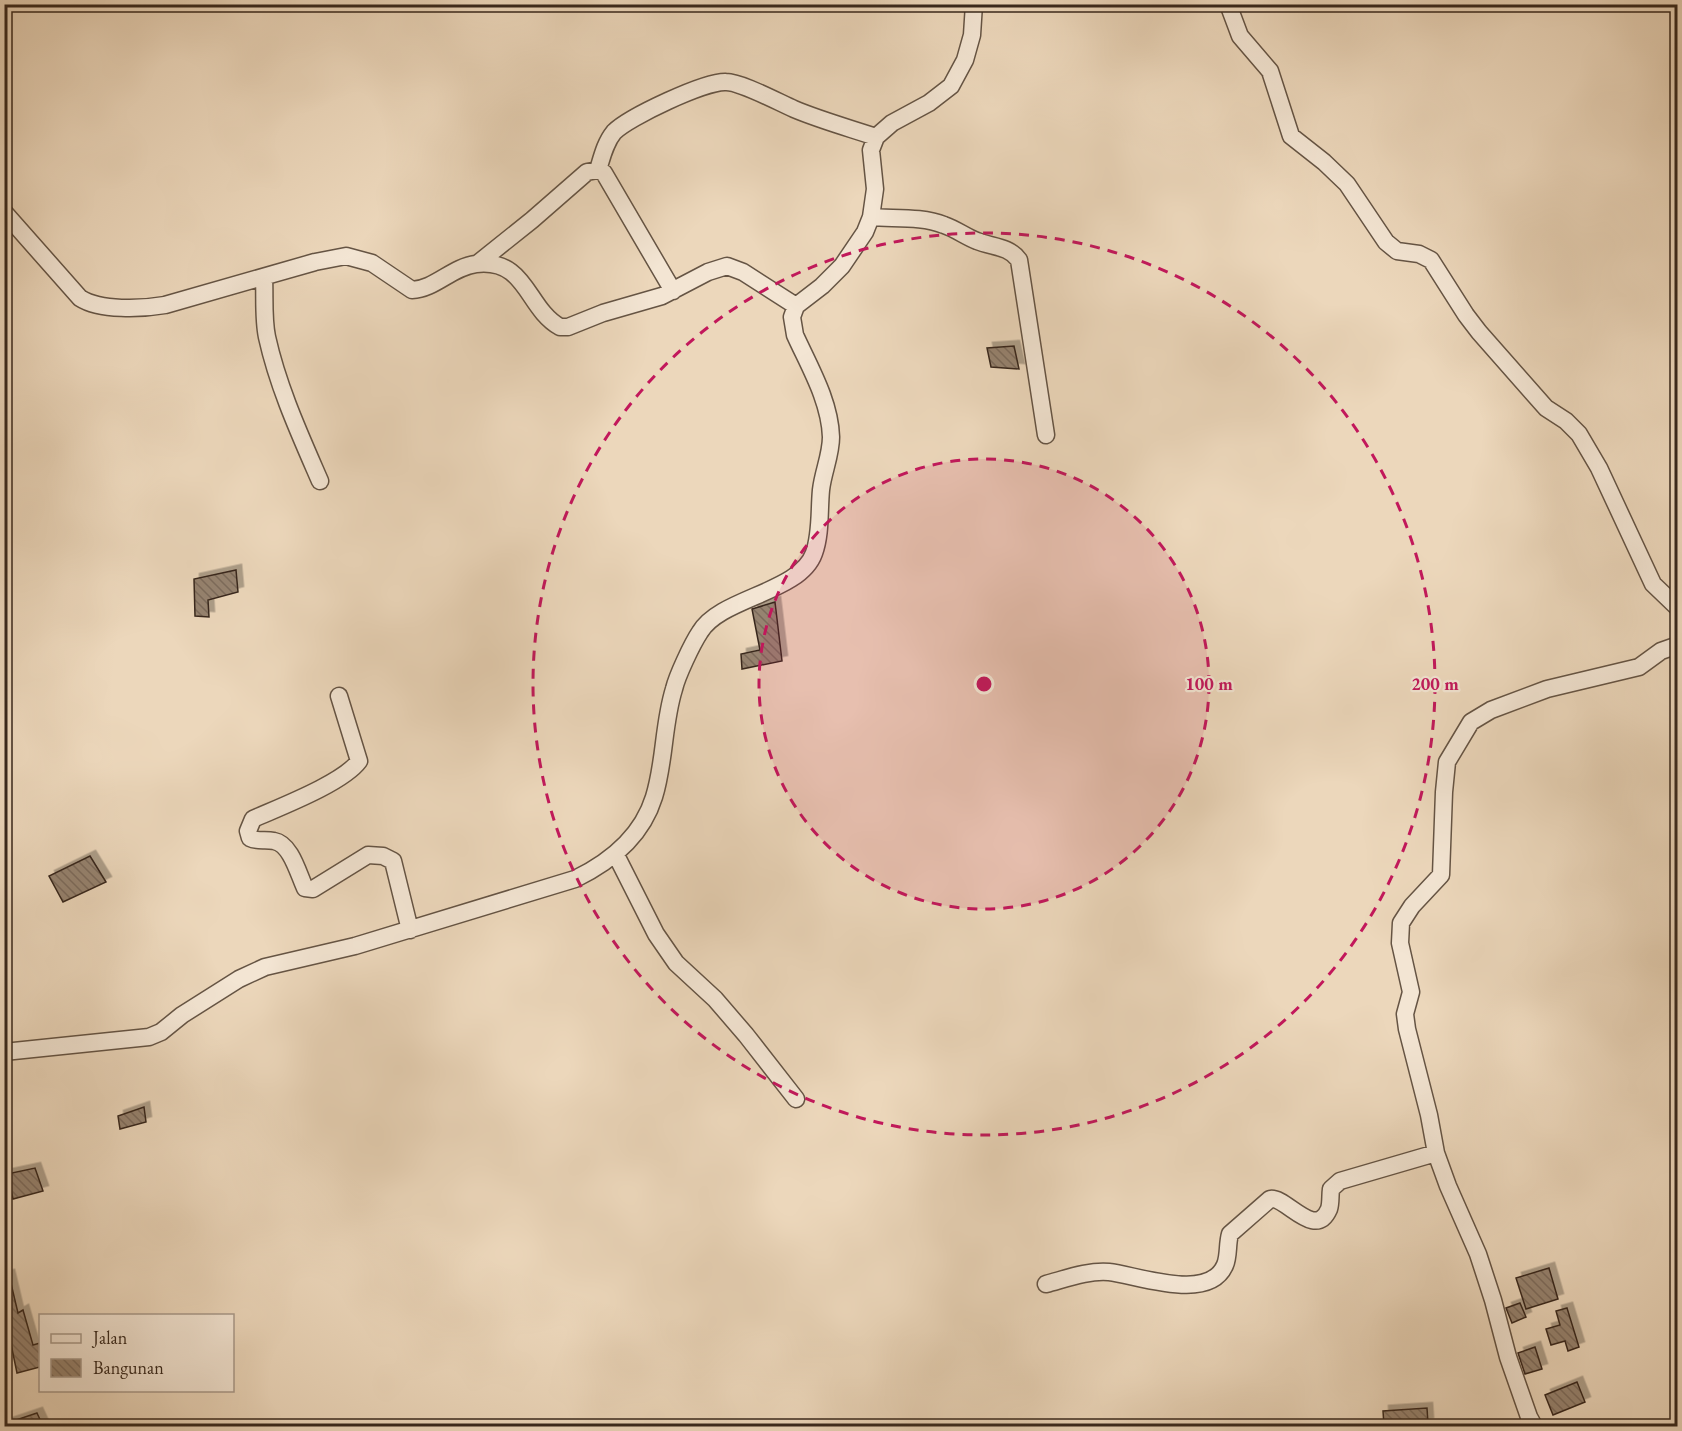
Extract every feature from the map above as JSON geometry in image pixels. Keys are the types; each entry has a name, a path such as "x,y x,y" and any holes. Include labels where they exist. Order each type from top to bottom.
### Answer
{"street":[{"path":"1228,4 1240,36 1270,72 1291,136 1347,184 1386,242 1397,251 1419,254 1431,260 1479,332 1546,408 1566,421 1579,434 1599,468 1653,584 1677,606"},
{"path":"4,1052 149,1037 161,1032 182,1015 239,979 265,967 317,956 410,930 575,879 616,855 638,828 654,798 674,688 702,629 714,617 784,582 805,566 813,555 831,437 824,401 792,325 792,317 796,306 822,286 842,266 865,231 871,218 875,189 871,150 876,137 892,123 929,103 951,86 965,60 972,35 970,7"},
{"path":"597,170 606,143 625,124 686,94 708,85 726,82 796,110 876,137"},
{"path":"477,264 587,172 597,170 604,173 674,291"},
{"path":"4,212 75,294 87,302 128,308 148,308 186,300 346,256 372,263 408,289 415,290 462,267 477,264 500,265 511,270 549,318 560,327 568,327 603,313 674,291 708,272 727,266 743,272 796,306"},
{"path":"871,218 933,221 946,225 976,241 1015,254 1019,260 1046,435"},
{"path":"264,277 267,335 272,354 295,422 320,481"},
{"path":"1534,1426 1529,1418 1508,1357 1478,1254 1436,1153 1430,1115 1407,1029 1405,1014 1411,992 1400,944 1401,922 1439,878 1442,871 1447,762 1471,722 1480,716 1547,689 1639,668 1661,651 1677,645"},
{"path":"339,696 359,761 354,768 338,779 253,819 248,831 250,838 256,841 275,841 285,846 305,888 313,889 368,855 383,856 393,861 410,930"},
{"path":"616,855 656,934 676,963 715,999 796,1099"},
{"path":"1046,1284 1107,1272 1166,1284 1195,1284 1207,1281 1215,1278 1225,1267 1231,1232 1272,1198 1305,1219 1317,1219 1327,1212 1330,1206 1331,1189 1340,1181 1436,1153"}],"building":[{"path":"1014,346 1019,369 991,367 987,348"},
{"path":"236,570 238,592 208,600 209,617 195,616 194,579"},
{"path":"775,602 782,661 742,669 741,654 760,650 752,609"},
{"path":"90,856 106,882 63,902 49,876"},
{"path":"144,1107 146,1122 120,1129 118,1116"},
{"path":"35,1168 43,1191 13,1199 7,1174"},
{"path":"1549,1268 1558,1299 1526,1309 1516,1278"},
{"path":"9,1275 18,1313 23,1310 33,1345 39,1343 39,1367 17,1373 10,1339 8,1340 4,1333 4,1276"},
{"path":"1520,1303 1526,1317 1512,1323 1506,1308"},
{"path":"1567,1308 1579,1347 1568,1351 1565,1341 1551,1345 1546,1329 1560,1325 1556,1311"},
{"path":"1535,1347 1542,1369 1525,1374 1518,1353"},
{"path":"1577,1382 1585,1402 1553,1415 1545,1395"},
{"path":"1427,1408 1428,1423 1384,1426 1383,1411"},
{"path":"37,1413 43,1426 4,1426 4,1424"}]}
